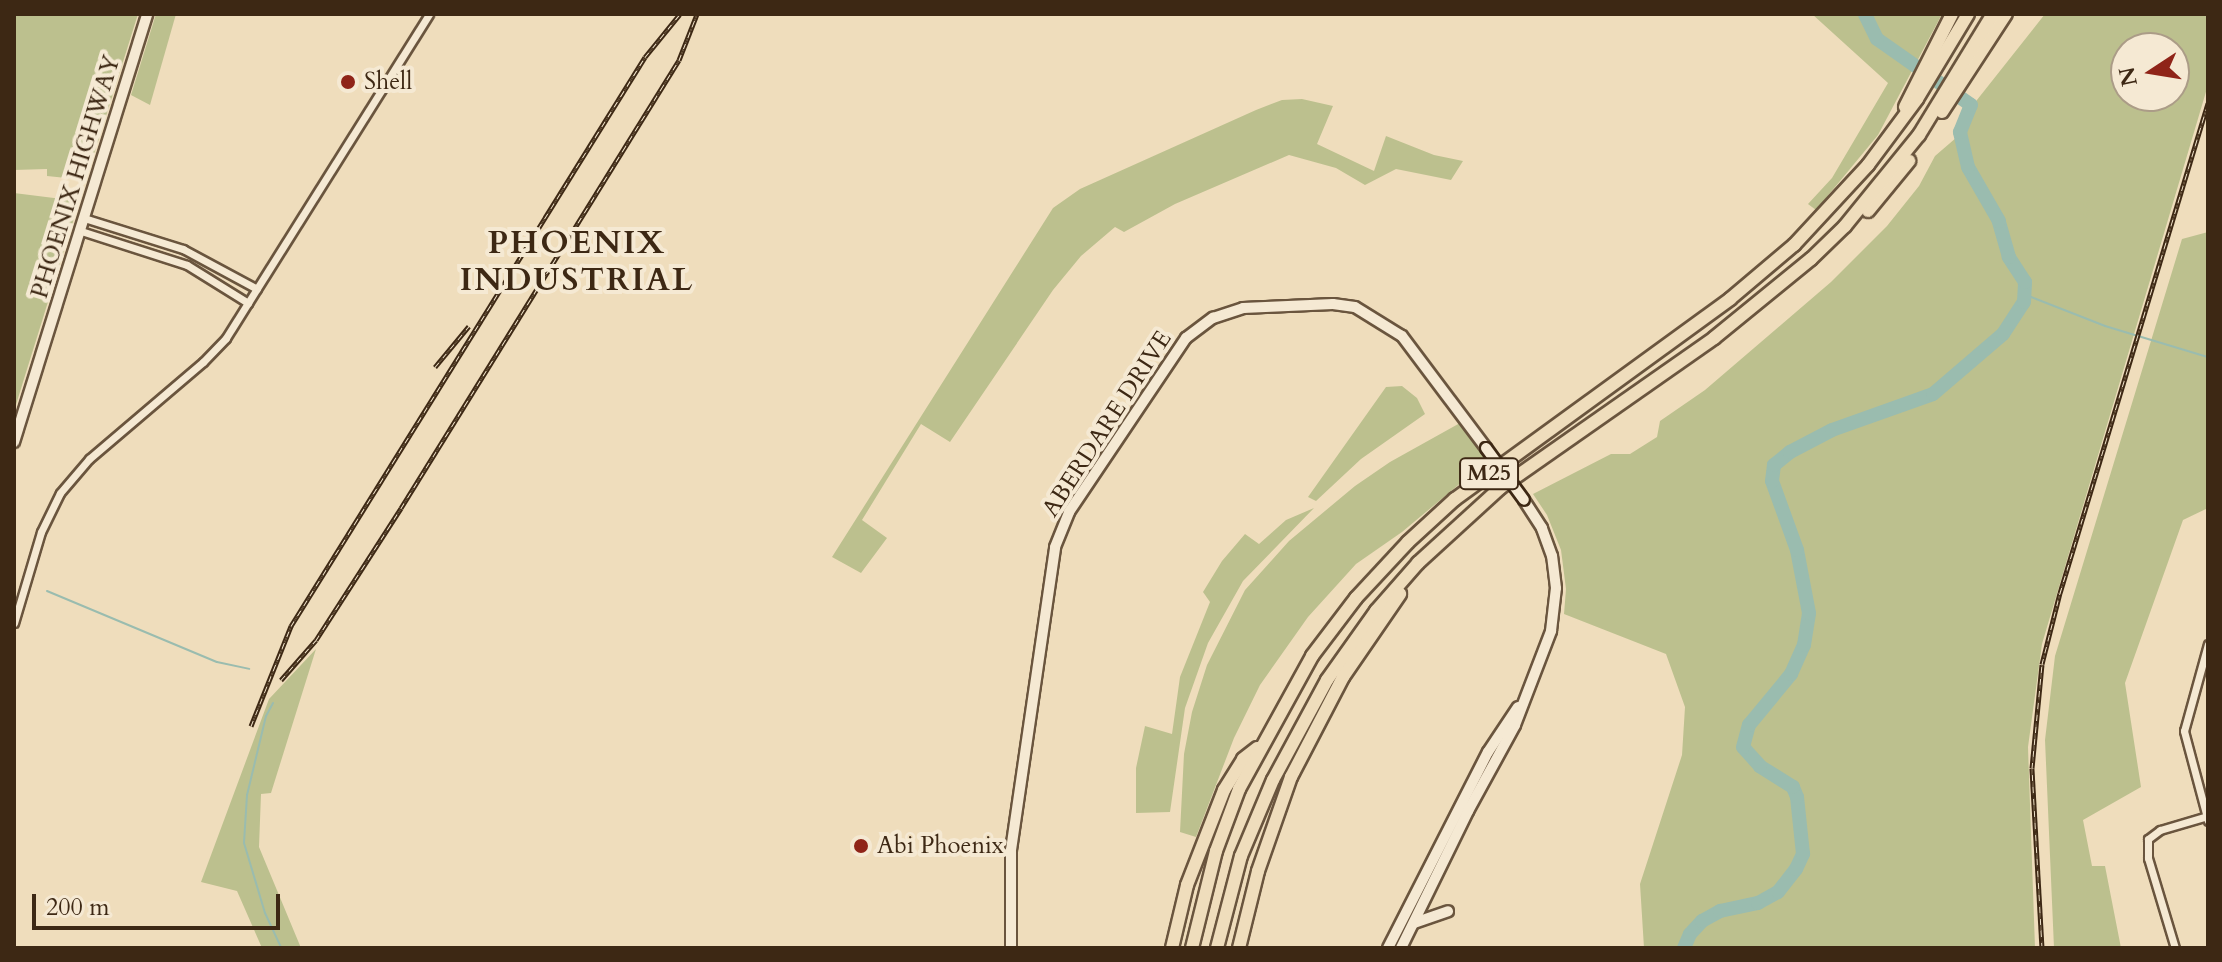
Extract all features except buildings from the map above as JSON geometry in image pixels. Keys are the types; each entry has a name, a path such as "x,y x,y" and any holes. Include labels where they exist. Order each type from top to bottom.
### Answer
{"main road":[{"path":"1914,96 1952,14"},
{"path":"1914,96 1968,14"},
{"name":"M25","path":"1217,948 1251,829 1289,746 1341,658 1392,592 1452,530 1500,488 1714,338 1789,279 1845,226 1921,138 1993,14"},
{"path":"1952,89 2006,14"},
{"name":"M25","path":"1192,948 1216,851 1239,789 1261,745 1327,634 1401,549 1455,499 1769,269 1847,192 1897,125 1914,96"},
{"path":"1239,948 1258,871 1291,777 1343,677 1405,587 1477,515 1528,475 1705,353 1811,271 1886,191 1921,138"},
{"path":"1172,948 1187,885 1224,790 1243,759 1261,745"}],"street":[{"name":"PHOENIX HIGHWAY","path":"14,442 147,14"},
{"path":"14,623 41,532 60,493 89,459 203,362 226,338 429,14"},
{"path":"84,218 192,253 257,289"},
{"path":"81,231 187,265 248,303"},
{"name":"ABERDARE DRIVE","path":"1011,948 1011,850 1055,547 1069,512 1186,338 1213,318 1243,308 1333,304 1355,307 1402,336 1486,448 1524,500 1547,539 1556,588 1551,631 1511,723"},
{"path":"2175,948 2148,858 2148,839 2160,830 2208,818 2184,731 2208,644"},
{"path":"1401,948 1511,723"},
{"path":"1388,948 1488,752 1511,723"},
{"path":"1414,923 1448,911"}],"green space":[{"path":"14,14 138,14 86,180 47,176 47,169 14,170"},
{"path":"156,14 176,14 150,105 131,95"},
{"path":"1812,14 1942,14 1878,135 1816,210 1808,204 1832,178 1888,83"},
{"path":"2045,14 2208,14 2208,85 2042,644 2028,747 2035,948 1644,948 1640,884 1682,755 1685,707 1666,654 1564,614 1566,589 1561,550 1547,515 1533,494 1611,454 1630,454 1657,437 1660,421 1705,390 1831,282 1887,226 1919,186 1935,156 1964,131 1973,105"},
{"path":"1302,99 1333,106 1317,144 1374,171 1386,136 1434,155 1463,161 1451,180 1396,169 1365,185 1336,168 1289,155 1175,204 1124,232 1115,227 1081,256 1053,290 950,442 921,424 862,520 887,538 861,573 832,557 1053,208 1080,189 1256,110 1282,100"},
{"path":"14,193 70,200 76,212 14,411"},
{"path":"2208,232 2208,508 2183,520 2125,683 2141,787 2083,820 2092,866 2105,866 2121,948 2054,948 2045,740 2055,656 2182,239"},
{"path":"1402,386 1417,398 1425,414 1361,459 1316,501 1308,497 1386,387"},
{"path":"1460,423 1487,461 1402,532 1356,564 1308,617 1260,685 1234,738 1196,837 1180,832 1184,754 1192,712 1207,665 1245,590 1289,541 1355,486 1390,462"},
{"path":"1314,508 1243,581 1208,643 1185,708 1170,812 1136,813 1136,768 1145,726 1172,734 1180,677 1210,602 1203,592 1222,561 1245,534 1259,544 1286,520"},
{"path":"316,649 271,793 261,794 259,847 301,948 262,948 237,891 201,882 269,699"}],"waterway":[{"path":"1684,948 1690,934 1702,921 1720,911 1758,903 1778,892 1803,854 1797,797 1793,787 1760,766 1743,747 1749,725 1791,674 1804,645 1809,613 1797,550 1772,481 1774,465 1790,452 1832,430 1933,394 2003,334 2024,302 2025,282 2009,257 1999,221 1968,167 1960,132 1971,105 1877,39 1865,14"},
{"path":"2025,282 2026,295 2105,326 2208,357"},
{"path":"47,591 217,662 249,669"},
{"path":"273,703 266,716 247,795 244,843 265,913 281,948"}],"railway":[{"path":"251,726 291,626 645,57 680,14"},
{"path":"281,680 316,640 401,508 679,60 697,14"},
{"path":"2042,948 2032,768 2042,664 2060,593 2208,103"},
{"path":"435,367 469,326"}],"place":[{"name":"Shell","path":"348,82"},
{"name":"Abi Phoenix","path":"861,846"}],"district":[{"name":"PHOENIX INDUSTRIAL","path":"577,262"}]}
